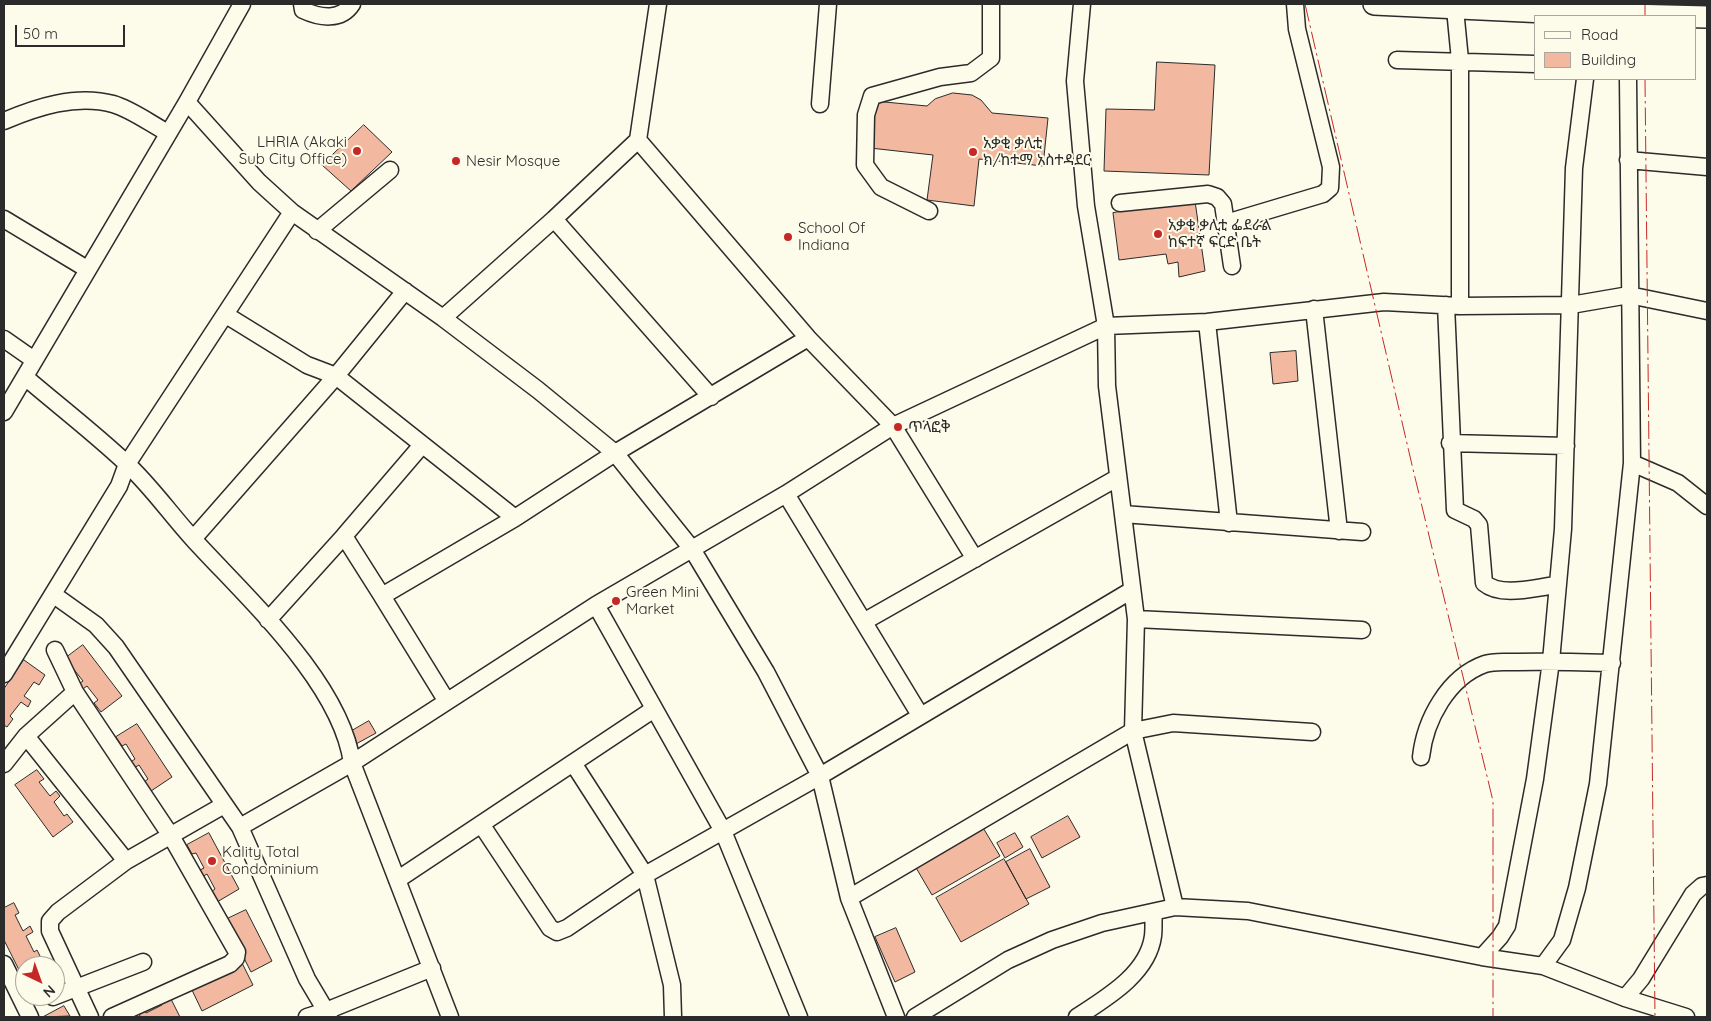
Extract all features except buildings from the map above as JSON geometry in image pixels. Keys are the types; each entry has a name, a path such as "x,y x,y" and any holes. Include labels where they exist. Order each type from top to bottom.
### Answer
{"main road":[{"path":"1374,4 1454,9 1687,15"}],"street":[{"path":"4,412 187,102 242,4"},
{"path":"302,4 304,10 315,16 332,17 347,12 352,4"},
{"path":"443,318 554,219 638,140 658,4"},
{"path":"820,104 828,4"},
{"path":"929,211 881,187 865,164 866,115 872,96 940,77 971,73 991,58 991,4"},
{"path":"1082,4 1075,81 1086,206 1106,326 1107,386 1136,619 1133,731 1175,908"},
{"path":"1226,223 1323,194 1330,188 1331,167 1297,29 1295,4"},
{"path":"1454,9 1460,60 1450,443 1455,510 1474,520 1479,525 1484,583 1491,589 1501,591 1557,585"},
{"path":"1397,60 1460,60 1534,64"},
{"path":"1482,957 1507,926 1535,779 1551,661 1564,529 1574,168 1585,80"},
{"path":"1543,966 1562,940 1577,888 1598,784 1632,463 1628,80"},
{"path":"4,121 44,105 100,102 114,104 168,133"},
{"path":"187,102 259,182 292,212 443,318 538,390 615,453 692,549 766,672 820,776 849,898 896,1017"},
{"path":"638,140 808,338 893,426 976,559"},
{"path":"1628,160 1707,168"},
{"path":"317,231 390,170"},
{"path":"1120,203 1208,194 1217,197 1223,204 1232,266"},
{"path":"4,674 119,486 127,464 226,316 292,212"},
{"path":"4,218 87,269"},
{"path":"554,219 711,397"},
{"path":"193,539 336,376 405,291"},
{"path":"240,827 352,763 446,700 596,605 786,494 893,426 1106,326 1208,322 1384,302 1453,306 1571,305 1629,294 1707,311"},
{"path":"1314,309 1339,531"},
{"path":"226,316 307,365 336,376 515,518"},
{"path":"1208,322 1229,523"},
{"path":"382,596 515,518 615,453 808,338"},
{"path":"4,339 34,360"},
{"path":"25,377 127,464 268,620 311,673 343,726 349,743 352,763 450,1017"},
{"path":"1450,443 1566,446"},
{"path":"268,620 344,536 422,445"},
{"path":"1632,463 1678,484 1707,506"},
{"path":"865,621 1118,478"},
{"path":"786,494 865,621 920,715"},
{"path":"1123,514 1362,532"},
{"path":"344,536 446,700"},
{"path":"481,824 550,928 557,932 566,928 645,875 820,776 1132,590"},
{"path":"54,595 105,632 240,827 311,987 328,1014"},
{"path":"596,605 723,831 799,1017"},
{"path":"1136,619 1362,630"},
{"path":"55,650 75,692 170,836 237,952 236,958 230,964 112,1017"},
{"path":"1421,757 1424,737 1442,700 1460,678 1486,663 1551,661 1612,663"},
{"path":"4,764 26,736 75,692"},
{"path":"397,880 654,709"},
{"path":"849,898 1133,731 1174,723 1312,732"},
{"path":"26,736 126,861"},
{"path":"573,763 645,875 670,976 673,1017"},
{"path":"90,1017 50,931 50,921 58,912 126,861 224,805"},
{"path":"1630,999 1692,894 1702,886 1707,885"},
{"path":"915,1017 1008,960 1052,940 1102,923 1175,908 1248,911 1482,957 1543,966 1630,999 1686,1017"},
{"path":"1077,1017 1104,1000 1133,974 1148,954 1153,937 1154,912"},
{"path":"65,992 143,962"},
{"path":"4,964 30,1017"},
{"path":"311,987 309,1017 328,1014 432,968"},
{"path":"1630,999 1640,1017"}],"power":[{"path":"1305,4 1412,465 1493,801 1493,1017"},
{"path":"1645,4 1645,15"},
{"path":"1645,80 1655,1017"}],"place":[{"name":"LHRIA (Akaki Sub City Office)","path":"357,151"},
{"name":"አቃቂ ቃሊቲ ክ/ከተማ አስተዳደር","path":"973,152"},
{"name":"Nesir Mosque","path":"456,161"},
{"name":"አቃቂ ቃሊቲ ፌደራል ከፍተኛ ፍርድ ቤት","path":"1158,234"},
{"name":"School Of Indiana","path":"788,237"},
{"name":"ጥላፎቅ","path":"898,427"},
{"name":"Green Mini Market","path":"616,601"},
{"name":"Kality Total Condominium","path":"212,861"}]}
